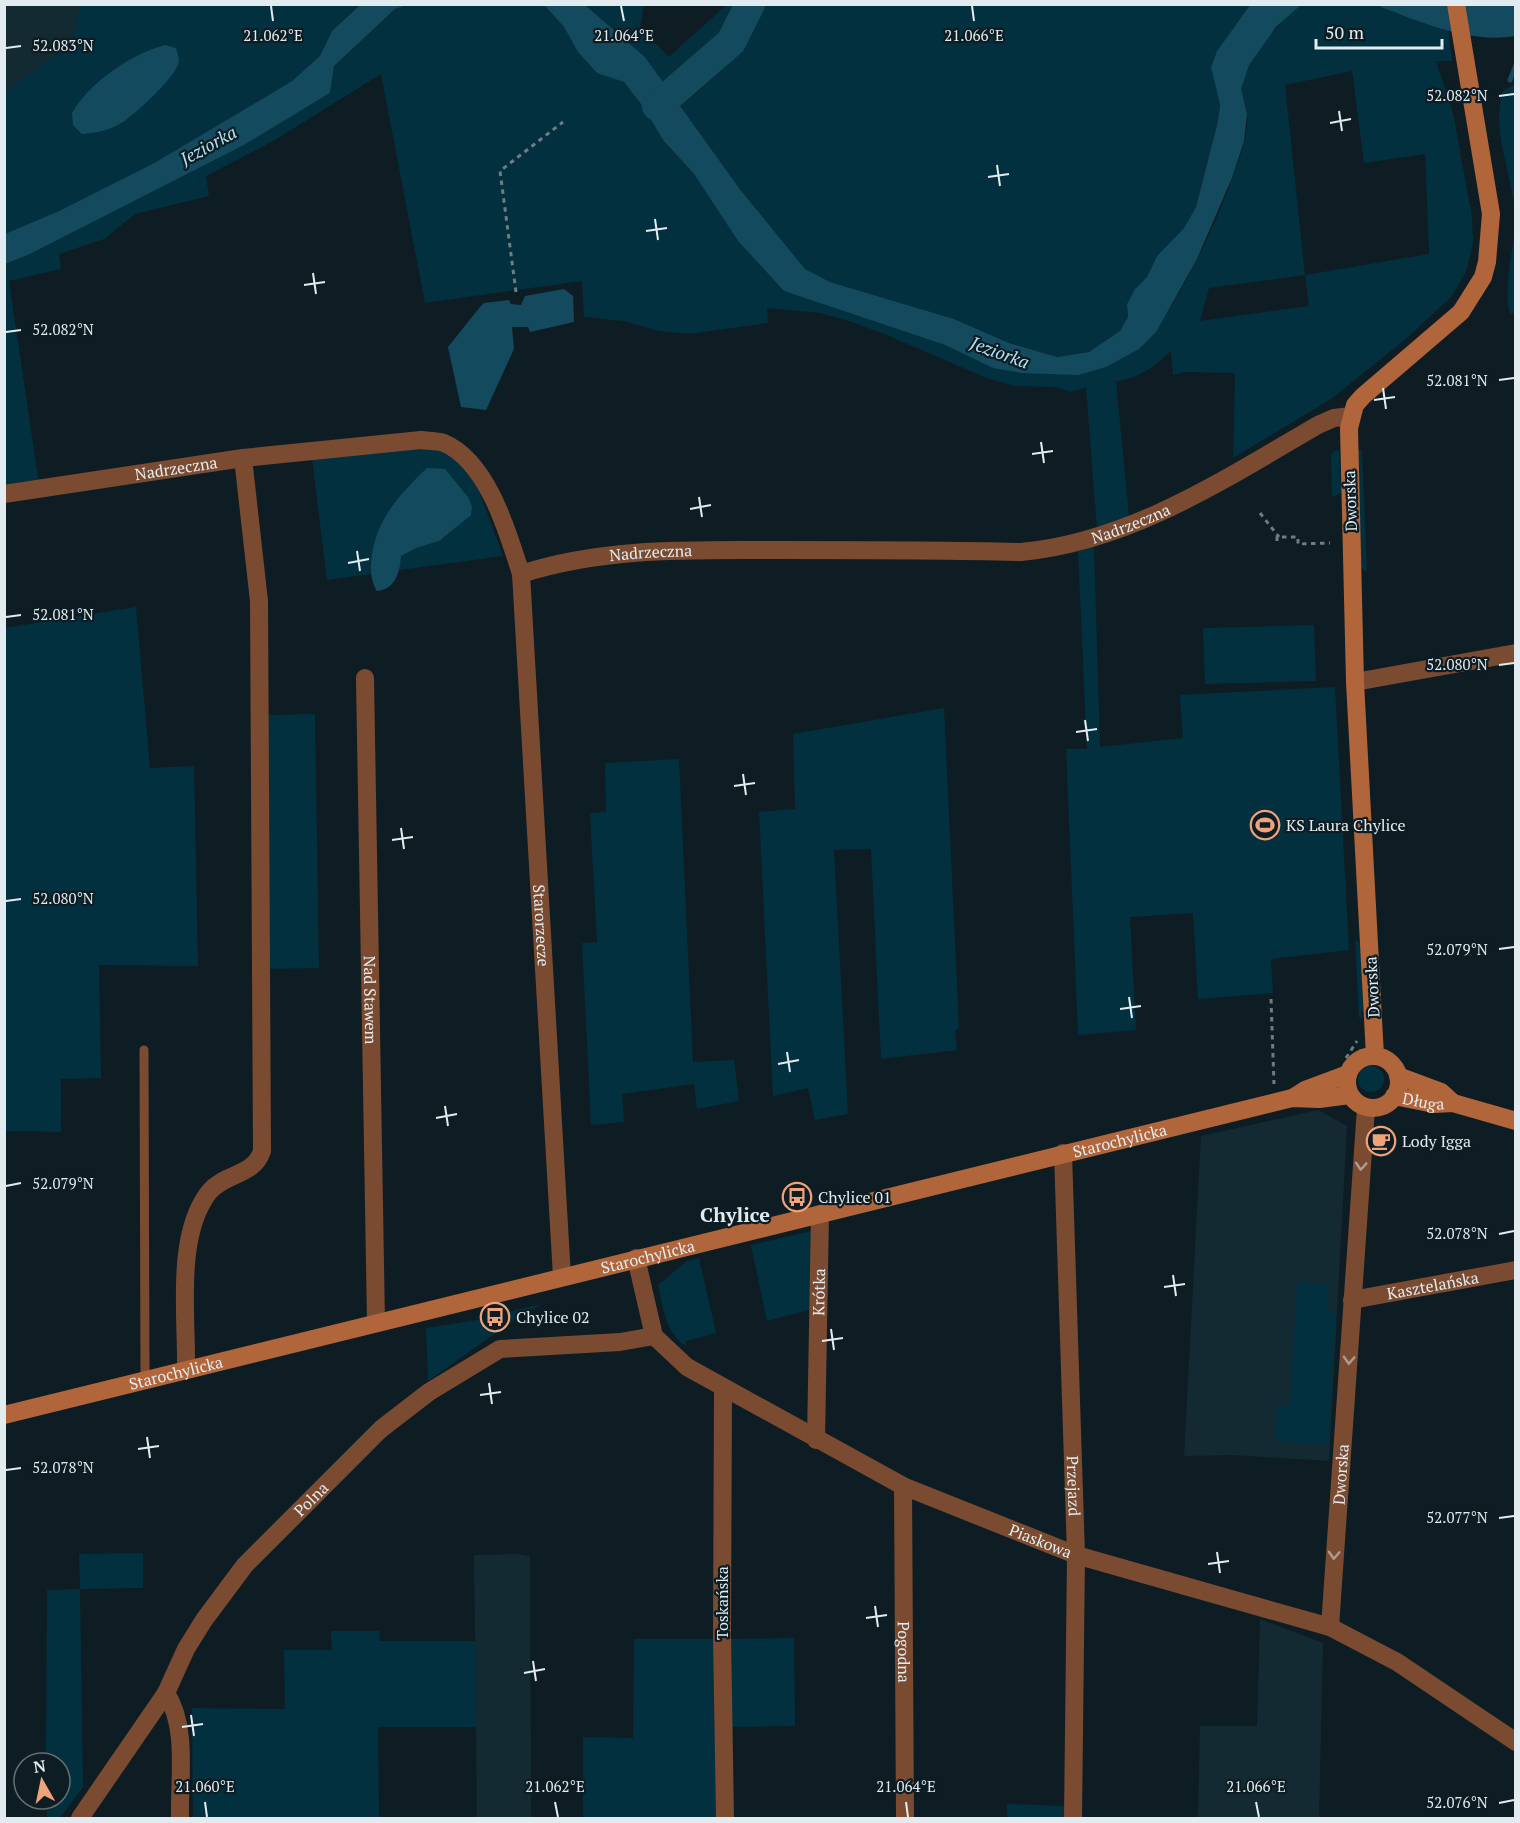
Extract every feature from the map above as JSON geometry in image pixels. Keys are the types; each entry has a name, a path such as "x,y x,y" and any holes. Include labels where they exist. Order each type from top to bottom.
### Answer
{"street":[{"name":"Dworska","path":"1375,1056 1355,682 1348,442 1351,416 1355,405 1461,312 1483,277 1490,241 1491,214 1456,4"},
{"name":"Nadrzeczna","path":"4,494 243,458 421,440 444,443 473,465 504,520 520,574 555,563 600,555 682,550 1021,552 1070,546 1187,500 1318,425 1334,418 1351,416"},
{"path":"186,1369 187,1241 208,1194 227,1178 254,1166 262,1151 258,601 243,458"},
{"name":"Starorzecze","path":"520,574 562,1277"},
{"path":"1355,682 1515,653"},
{"name":"Nad Stawem","path":"365,678 376,1322"},
{"path":"1375,1056 1390,1062 1398,1076 1399,1084 1394,1096 1380,1107 1366,1107 1350,1095 1347,1083 1348,1074 1358,1060 1375,1056"},
{"name":"Starochylicka","path":"1292,1098 1305,1090 1348,1074"},
{"name":"Długa","path":"1398,1076 1441,1092 1453,1103"},
{"name":"Starochylicka","path":"4,1415 1292,1098 1319,1099 1350,1095"},
{"name":"Długa","path":"1394,1096 1434,1104 1453,1103 1515,1121"},
{"name":"Dworska","path":"1330,1627 1366,1107"},
{"name":"Przejazd","path":"1063,1153 1076,1555 1073,1818"},
{"name":"Krótka","path":"816,1440 820,1214"},
{"path":"636,1258 654,1336"},
{"name":"Kasztelańska","path":"1352,1300 1515,1270"},
{"name":"Piaskowa","path":"654,1336 677,1360 723,1388 903,1486 1076,1555 1330,1627 1397,1662 1515,1742"},
{"name":"Polna","path":"80,1818 166,1693 186,1649 204,1620 245,1566 381,1429 429,1392 500,1349 620,1342 654,1336"},
{"name":"Toskańska","path":"723,1388 722,1635 725,1818"},
{"name":"Pogodna","path":"903,1486 905,1818"},
{"path":"166,1693 176,1712 179,1726 180,1818"}],"lane":[{"path":"144,1050 146,1379"}],"path":[{"path":"516,292 500,171 563,122"},
{"path":"1260,513 1278,539 1298,537 1298,544 1330,543"},
{"path":"1271,999 1274,1087"}],"shaded area":[{"path":"540,4 546,7 564,27 578,52 597,72 624,82 644,108 663,140 694,174 738,241 784,291 945,345 993,368 1139,349 1155,330 1186,280 1227,193 1246,132 1247,112 1241,88 1249,65 1264,42 1301,5 1376,4 1426,24 1448,29 1452,61 1436,61 1453,113 1472,217 1473,243 1466,272 1452,296 1407,338 1331,399 1233,458 1235,373 1185,372 1173,375 1171,351 1146,371 1132,378 1116,381 1129,516 1097,529 1086,387 1071,392 1055,387 1016,386 989,379 882,333 820,313 767,308 768,323 689,334 659,331 623,321 584,317 582,281 425,303 381,74 275,140 206,176 209,196 135,214 104,239 59,254 61,269 9,281 39,484 5,488 5,264 30,254 244,145 330,93 334,66 395,9 407,5","holes":["1352,71 1364,163 1425,154 1429,254 1305,275 1285,85","1305,275 1309,306 1200,321 1209,288"]},
{"path":"5,5 80,5 72,43 5,92"},
{"path":"80,5 360,5 332,31 320,56 292,81 156,162 59,211 5,234 5,92 72,43"},
{"path":"585,5 644,5 640,28 669,57 726,5 1250,5 1217,51 1211,66 1220,105 1196,207 1184,228 1157,256 1147,277 1135,289 1127,304 1128,317 1120,331 1089,352 1057,357 1009,343 954,319 830,282 805,269 739,188 645,57"},
{"path":"1515,84 1516,312 1510,314 1507,292 1515,218 1499,122 1503,91"},
{"path":"433,447 462,464 478,488 503,556 327,580 312,458"},
{"path":"1339,450 1341,493 1332,497 1331,455 1334,451"},
{"path":"1355,450 1362,450 1367,572 1360,568"},
{"path":"1094,547 1100,747 1183,738 1180,695 1335,687 1349,950 1271,959 1273,993 1198,999 1193,913 1130,917 1136,1030 1078,1035 1066,749 1087,749 1078,551"},
{"path":"136,607 150,768 194,766 198,966 99,965 101,1078 61,1079 61,1132 5,1131 5,628"},
{"path":"1314,625 1316,681 1205,684 1203,628"},
{"path":"944,708 959,1028 955,1031 957,1050 881,1059 871,849 834,850 848,1114 815,1120 808,1088 773,1096 759,812 795,809 793,734"},
{"path":"315,714 319,968 267,969 268,715"},
{"path":"679,759 693,1062 734,1060 739,1101 697,1109 694,1084 622,1094 624,1122 591,1125 582,943 597,942 590,813 606,812 605,763"},
{"path":"1355,939 1361,944 1363,1020 1359,1017"},
{"path":"1371,1066 1380,1070 1384,1079 1380,1088 1371,1092 1362,1088 1358,1079 1362,1070"},
{"path":"1318,1110 1347,1126 1329,1461 1232,1455 1184,1456 1201,1136"},
{"path":"811,1231 813,1309 767,1321 751,1245"},
{"path":"699,1258 716,1333 686,1341 686,1346 679,1341 669,1327 658,1285 687,1261"},
{"path":"1297,1282 1329,1284 1328,1310 1336,1311 1328,1445 1275,1441 1277,1405 1290,1405"},
{"path":"543,1304 521,1315 428,1381 426,1328 484,1319 485,1324 508,1318 507,1312"},
{"path":"143,1553 143,1588 80,1589 79,1554"},
{"path":"474,1555 530,1556 531,1818 477,1818"},
{"path":"80,1589 83,1787 72,1802 72,1751 46,1751 47,1590"},
{"path":"1260,1619 1323,1643 1319,1818 1198,1818 1200,1726 1257,1726"},
{"path":"331,1631 379,1631 380,1641 475,1641 476,1727 378,1727 379,1818 193,1818 192,1708 285,1709 284,1650 332,1650"},
{"path":"794,1638 795,1726 731,1727 731,1639"},
{"path":"634,1639 715,1639 718,1818 583,1818 583,1737 633,1738"},
{"path":"1007,1804 1064,1806 1064,1818 1007,1818"},
{"path":"47,1811 65,1811 60,1818 47,1818"}],"water":[{"path":"360,5 407,5 395,9 334,66 330,93 244,145 30,254 5,264 5,234 59,211 156,162 292,81 320,56 332,31"},
{"path":"540,5 585,5 645,57 739,188 805,269 830,282 954,319 1009,343 1057,357 1089,352 1120,331 1128,317 1127,304 1135,289 1147,277 1157,256 1184,228 1196,207 1218,121 1220,105 1211,67 1217,51 1250,5 1301,5 1276,27 1249,65 1241,89 1247,114 1244,141 1232,178 1196,261 1156,332 1139,349 1106,367 1078,375 1022,373 993,368 945,345 784,291 738,241 694,174 663,140 644,108 624,82 597,73 578,52 564,27 546,7"},
{"path":"1376,5 1515,5 1515,36 1480,37 1444,30"},
{"path":"165,45 176,48 179,62 162,87 143,106 125,121 105,130 82,134 73,125 72,113 100,80 125,62"},
{"path":"564,289 573,296 574,322 530,332 528,327 512,327 514,349 486,410 461,407 448,347 480,307 484,303 509,300 511,304 521,305 525,296"},
{"path":"427,468 445,469 468,497 472,507 471,515 439,541 416,548 401,556 398,574 392,584 377,591 372,578 371,564 379,528 400,496"}],"waterway":[{"name":"Jeziorka","path":"657,106 731,42 750,4"},
{"path":"1510,80 1516,65"}],"place":[{"name":"KS Laura Chylice","path":"1265,825"},
{"name":"Lody Igga","path":"1381,1141"},
{"name":"Chylice 01","path":"797,1197"},
{"name":"Chylice 02","path":"495,1317"}],"district":[{"name":"Chylice","path":"735,1214"}]}
